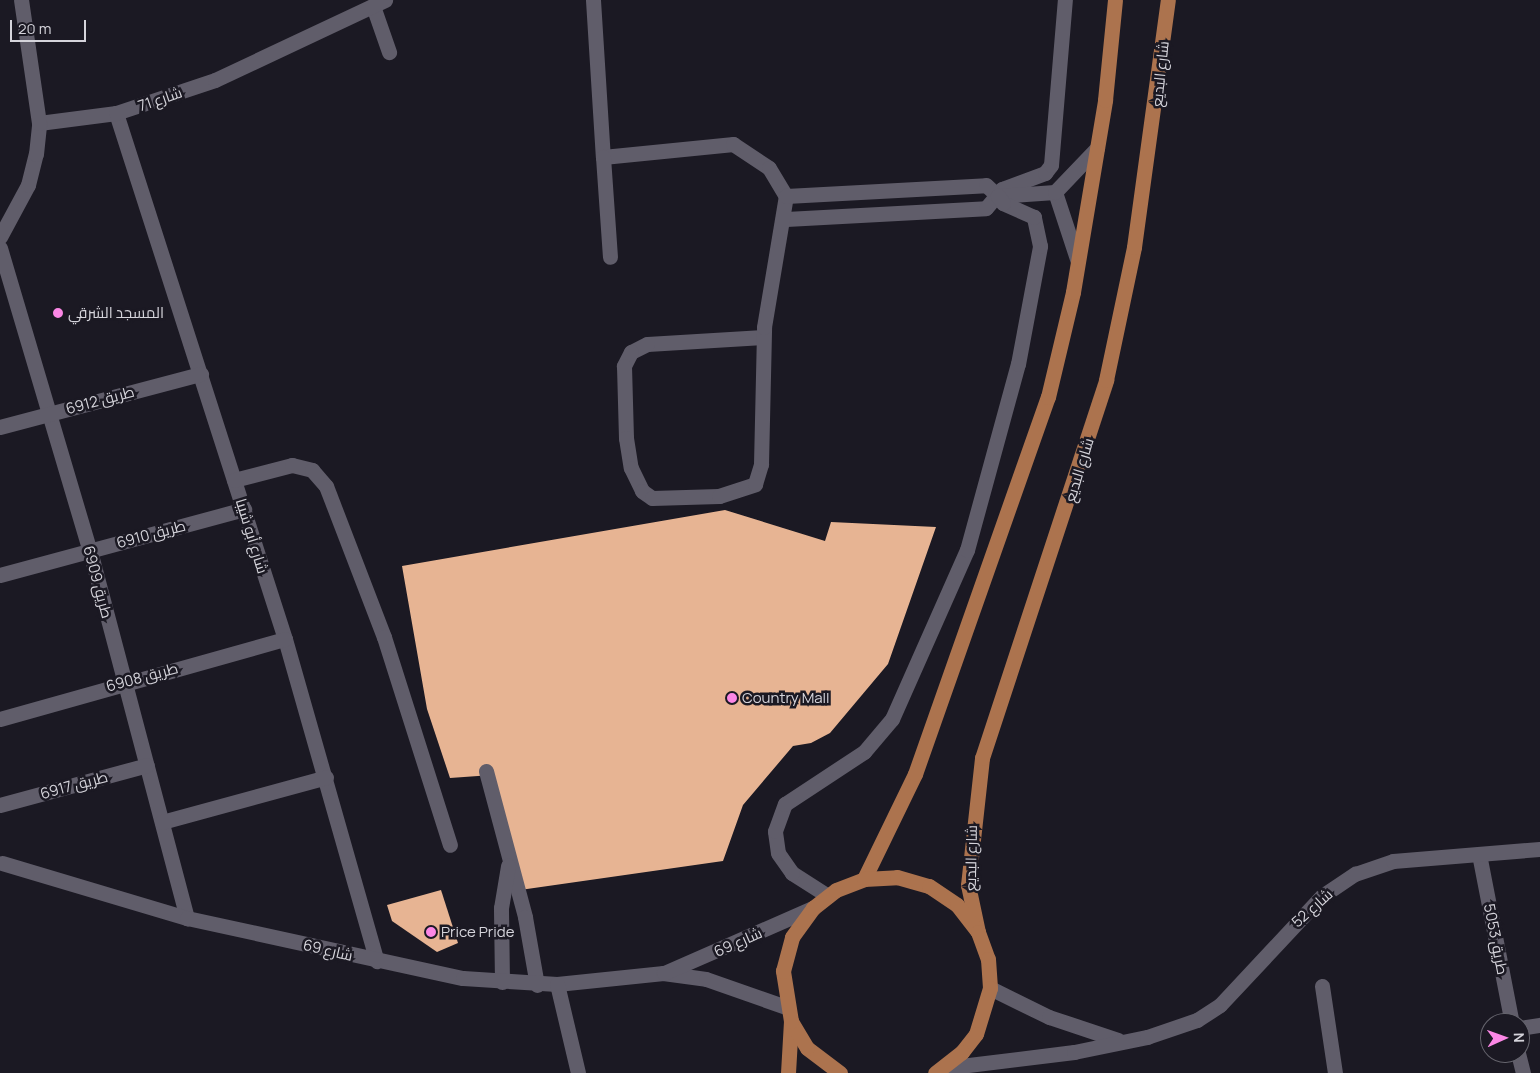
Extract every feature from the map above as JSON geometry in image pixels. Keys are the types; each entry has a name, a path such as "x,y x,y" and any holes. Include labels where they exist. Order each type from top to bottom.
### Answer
{"main road":[{"path":"864,879 915,774 1016,498 1048,397 1077,259 1097,148 1115,0"},
{"name":"شارع البديع","path":"978,932 968,885 969,842 982,758 1106,380 1134,248 1168,0"},
{"path":"788,1073 788,1014 783,971 790,946 812,908 828,896 864,879 897,877 929,886 957,905 978,932 988,959 990,988 976,1034 939,1070"},
{"path":"788,1014 807,1048 840,1073"}],"street":[{"path":"0,237 28,185 39,123 21,0"},
{"path":"593,0 610,257"},
{"path":"786,219 986,208 1009,185 1046,173 1051,165 1065,0"},
{"path":"379,3 389,52"},
{"name":"شارع 71","path":"39,123 116,113 215,80 379,3"},
{"name":"شارع أبو شيبا","path":"116,113 285,639 377,961"},
{"path":"603,157 733,144 769,168 786,196 786,219 763,337 761,464 755,484 719,496 652,498 642,491 631,468 626,438 624,366 631,352 647,344 763,337"},
{"path":"998,196 1055,192 1097,148"},
{"path":"786,196 986,185 1003,203 1034,217 1040,246 1018,364 967,550 892,719 864,752 785,804 775,831 778,853 792,873 828,896"},
{"path":"1055,192 1077,259"},
{"name":"طريق 6909","path":"0,248 90,550 187,918"},
{"name":"طريق 6912","path":"0,427 201,374"},
{"path":"234,480 292,465 312,470 326,486 384,637 450,845"},
{"name":"طريق 6910","path":"0,575 244,509"},
{"name":"طريق 6908","path":"0,719 125,682 285,639"},
{"name":"طريق 6917","path":"0,805 147,765"},
{"path":"486,772 508,866 523,908 538,984"},
{"path":"162,822 326,778"},
{"name":"شارع 52","path":"939,1070 1028,1060 1173,1029 1220,1005 1322,896 1355,874 1393,861 1540,849"},
{"name":"طريق 5053","path":"1479,854 1510,1013"},
{"name":"شارع 69","path":"2,864 187,918 377,961 502,982 538,984 557,984 663,973 706,980 788,1014"},
{"path":"502,982 502,894 508,866"},
{"name":"شارع 69","path":"663,973 812,908"},
{"path":"557,984 578,1073"},
{"path":"1322,986 1335,1073"},
{"name":"شارع 52","path":"990,988 1049,1017 1120,1040"}],"building":[{"path":"725,510 825,541 831,522 936,527 888,664 830,733 811,743 793,746 743,805 723,861 520,890 492,775 450,778 427,709 402,566"},
{"name":"Price Pride","path":"441,890 458,943 437,952 392,921 387,905"}],"place":[{"name":"المسجد الشرقي","path":"58,313"},
{"name":"Country Mall","path":"732,698"},
{"name":"Price Pride","path":"431,932"}]}
